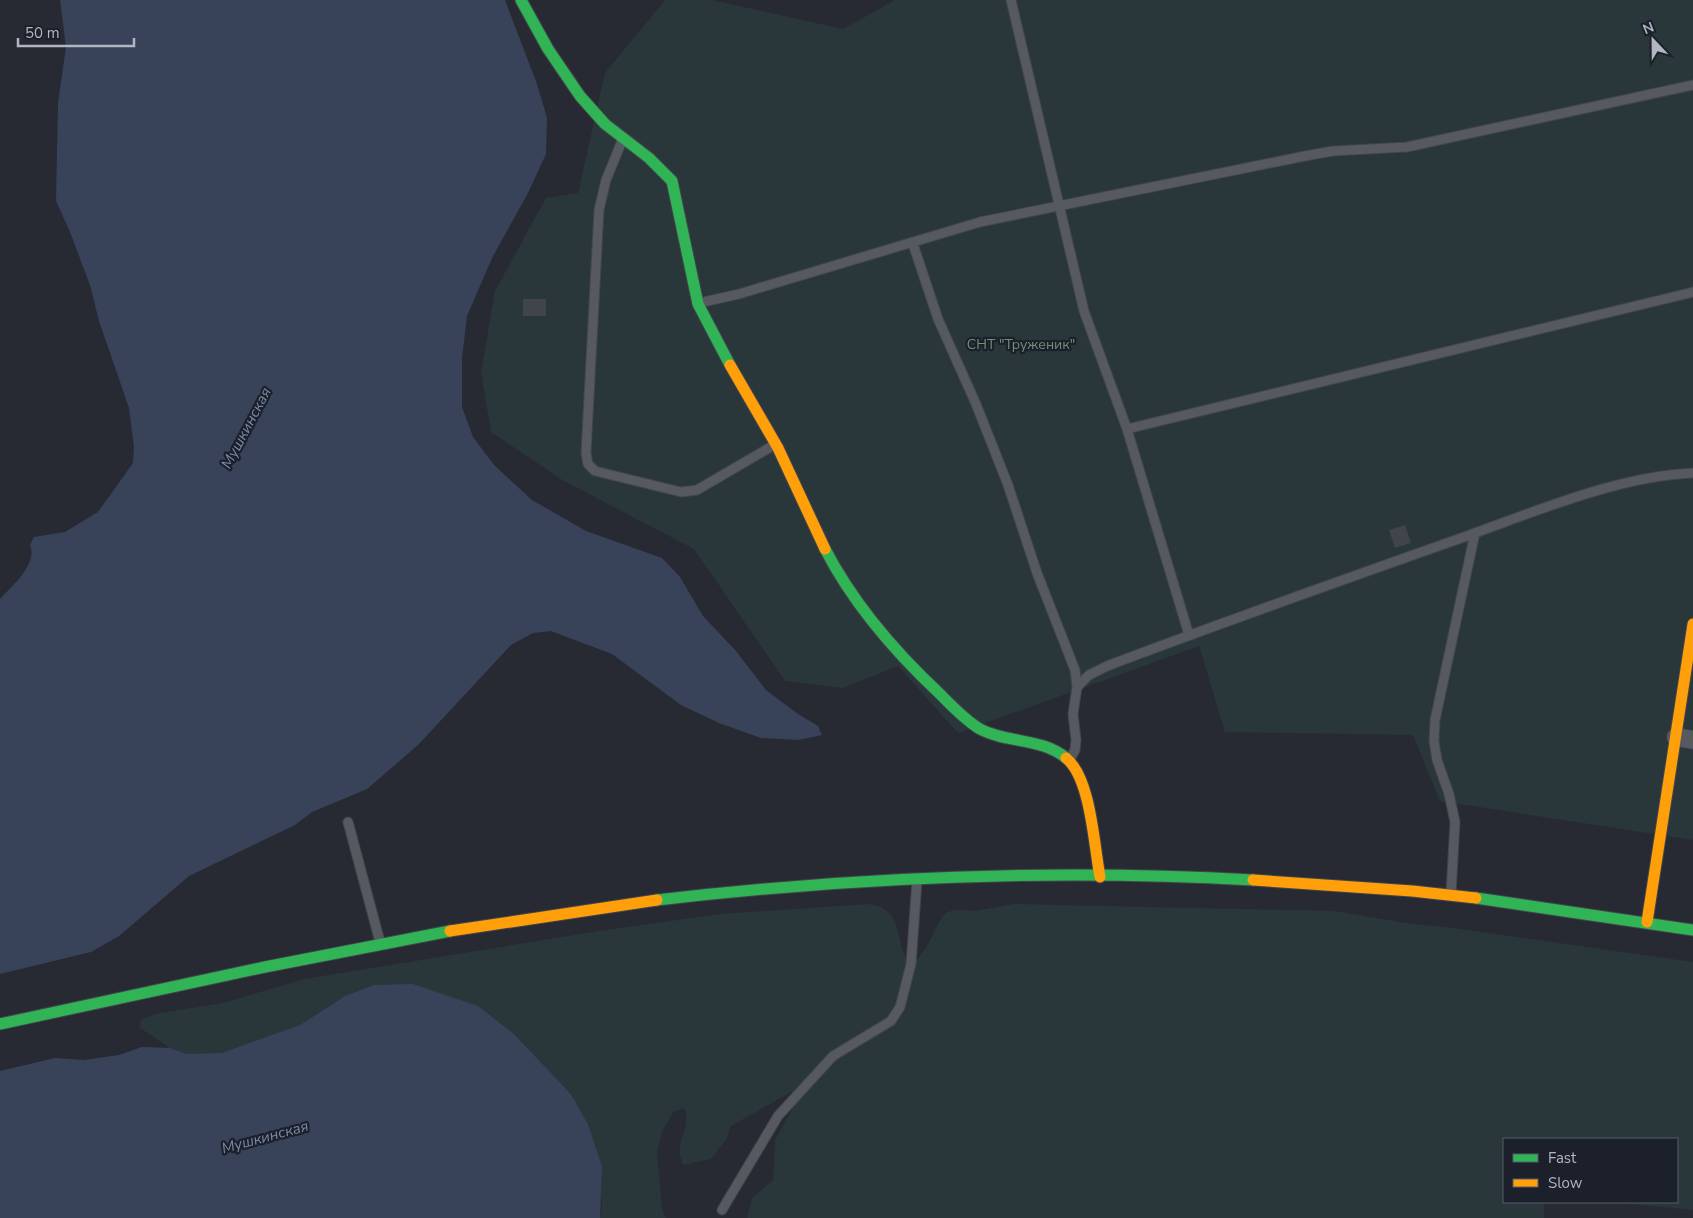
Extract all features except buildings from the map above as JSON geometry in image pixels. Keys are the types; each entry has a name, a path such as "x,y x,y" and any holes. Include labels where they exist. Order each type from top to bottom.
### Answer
{"street":[{"path":"521,0 542,40 565,75 605,123 661,167 672,182 698,304 716,346 776,444 810,519 845,585 870,620 917,671 972,723 990,734 1056,751 1069,760 1077,773 1086,801 1100,877"},
{"path":"1647,922 1685,738 1693,624"},
{"path":"0,1024 381,945 508,922 696,896 807,885 918,879 1207,878 1450,896 1647,922 1693,930"}],"lane":[{"path":"1011,0 1058,207 1084,311 1127,429 1189,635"},
{"path":"698,304 913,244 980,222 1333,151 1407,147 1693,85"},
{"path":"624,138 606,180 599,210 586,453 588,464 595,471 681,492 696,490 776,444"},
{"path":"913,244 938,319 976,404 1008,485 1037,573 1074,670 1076,687 1073,714 1076,740 1075,750 1069,760"},
{"path":"1127,429 1693,292"},
{"path":"1076,687 1089,675 1107,666 1524,515 1613,487 1677,473 1693,473"},
{"path":"1450,896 1455,822 1449,794 1437,760 1434,741 1435,720 1475,533"},
{"path":"348,822 381,945"},
{"path":"722,1210 778,1116 833,1056 891,1021 900,1007 911,964 918,879"}],"green space":[{"name":"СНТ \"Труженик\"","path":"665,0 712,0 843,29 895,0 1693,0 1693,840 1440,801 1413,735 1225,732 1199,646 958,733 898,666 843,688 785,681 694,549 564,481 491,432 481,372 495,291 546,198 578,193 605,73"},
{"path":"869,904 889,913 898,929 905,956 911,964 923,952 940,920 948,912 958,910 975,911 1014,904 1335,911 1412,924 1446,927 1693,962 1693,1210 1620,1203 1678,1203 1678,1138 1503,1138 1503,1203 1544,1203 1544,1218 747,1218 752,1198 773,1180 775,1140 796,1103 793,1091 731,1126 726,1140 711,1159 683,1165 680,1148 686,1116 684,1108 673,1112 662,1132 657,1151 662,1209 666,1218 600,1218 602,1204 588,1124 571,1094 514,1034 442,995 413,984 345,996 300,1025 255,1043 222,1053 204,1055 187,1054 170,1048 139,1027 142,1019 160,1013 223,1003 304,979 599,931 720,914"}],"water":[{"name":"Мушкинская","path":"60,0 505,0 537,84 547,118 546,154 527,195 493,256 467,316 462,358 462,407 473,437 494,465 532,500 586,531 662,558 680,577 703,616 736,651 766,690 798,714 818,726 822,735 798,740 761,738 719,723 681,705 612,654 551,631 533,633 511,645 418,745 367,789 312,812 295,825 189,876 119,936 91,952 0,974 0,599 27,567 32,552 30,545 34,537 65,532 98,512 133,463 134,447 129,408 99,321 90,285 56,201 58,103 66,47"},
{"name":"Мушкинская","path":"413,984 478,1006 514,1034 571,1094 588,1124 602,1167 600,1218 0,1218 0,1071 55,1058 84,1060 119,1055 142,1047 170,1048 187,1054 222,1053 300,1025 345,996 374,985"}],"traffic: fast":[{"path":"521,0 548,49 580,96 605,124 649,158 672,181 698,304 730,365"},
{"path":"825,549 836,570 876,626 923,678 964,717 980,729 1001,737 1047,747 1066,758"},
{"path":"657,900 805,886 955,877 1104,875 1253,880"},
{"path":"1476,898 1693,930"},
{"path":"0,1024 265,967 450,931"}],"traffic: slow":[{"path":"730,365 778,448 825,549"},
{"path":"1647,922 1693,624"},
{"path":"1066,758 1081,781 1086,796 1100,877"},
{"path":"1253,880 1412,891 1476,898"},
{"path":"450,931 657,900"}]}
